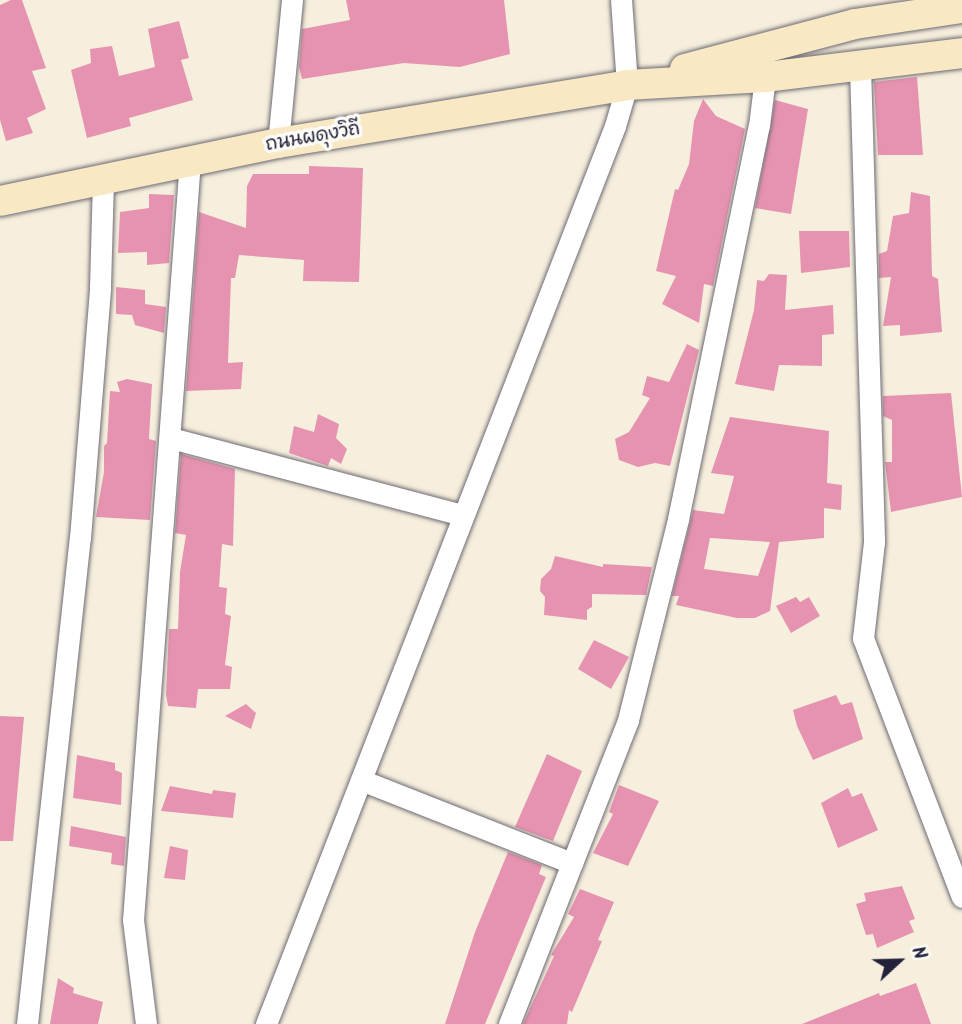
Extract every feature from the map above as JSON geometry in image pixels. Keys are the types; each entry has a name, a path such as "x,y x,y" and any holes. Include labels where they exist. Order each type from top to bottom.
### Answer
{"main road":[{"path":"627,85 855,24 962,8"},
{"path":"627,85 765,77 962,53"},
{"name":"ถนนผดุงวิถี","path":"0,201 278,143 627,85"}],"street":[{"path":"278,143 292,0"},
{"path":"266,1024 615,126 627,85 621,0"},
{"path":"860,67 874,542 863,638 962,897"},
{"path":"509,1024 628,720 671,546 759,126 765,77"},
{"path":"146,1024 133,920 190,160"},
{"path":"27,1024 80,538 100,286 103,180"},
{"path":"171,438 462,515"},
{"path":"361,780 572,863"}],"building":[{"path":"11,0 22,0 46,68 32,71 46,109 27,118 33,133 6,141 0,120 0,5"},
{"path":"346,0 504,0 510,54 460,67 404,63 302,79 299,67 302,29 350,20"},
{"path":"179,21 189,58 181,60 193,100 129,118 131,126 87,138 71,70 91,63 90,49 112,46 119,76 155,67 148,29"},
{"path":"917,77 923,155 878,155 874,82"},
{"path":"703,99 716,116 745,129 713,286 704,284 699,323 662,304 676,276 656,271 675,189 678,190 689,164 694,121"},
{"path":"775,100 808,109 791,214 755,208"},
{"path":"309,166 363,168 359,282 303,281 304,260 239,255 235,278 231,278 228,363 243,362 241,389 186,391 199,212 246,228 247,186 253,174 309,174"},
{"path":"911,192 930,196 932,276 938,279 942,332 900,336 900,325 883,326 891,277 879,278 879,254 887,251 893,216 909,213"},
{"path":"149,194 174,195 169,263 147,265 147,252 118,253 120,212 149,208"},
{"path":"799,231 849,231 850,267 801,273"},
{"path":"769,274 787,275 785,310 833,305 834,334 822,335 822,366 779,365 774,391 735,384 754,310 757,280 764,281"},
{"path":"116,287 145,290 145,304 166,307 164,333 135,325 132,315 116,314"},
{"path":"687,344 699,350 670,466 655,463 638,467 619,460 615,439 629,432 650,398 642,395 647,376 669,382"},
{"path":"127,379 152,384 149,439 156,441 150,520 96,517 104,472 110,391 120,392 117,382"},
{"path":"951,393 962,497 891,512 885,462 892,462 892,420 883,416 883,396"},
{"path":"318,414 339,424 336,438 347,449 341,464 331,458 328,466 289,453 294,426 314,432"},
{"path":"730,417 829,431 827,483 842,485 841,510 824,508 824,538 779,542 770,611 755,618 737,618 676,605 679,596 672,596 693,510 724,514 734,476 711,473","holes":["710,538 770,542 758,576 704,569"]},
{"path":"181,454 235,469 233,546 222,544 219,587 227,588 225,614 231,616 225,665 232,667 230,689 198,689 196,708 168,706 166,694 169,629 178,629 180,572 186,535 175,533"},
{"path":"555,556 603,567 603,564 652,567 646,595 592,594 592,607 587,610 587,620 544,615 545,597 540,591 541,579 551,569"},
{"path":"796,597 800,602 809,597 820,616 791,633 776,606"},
{"path":"594,640 629,657 611,689 578,669"},
{"path":"836,695 841,705 852,702 863,739 813,760 797,726 793,710"},
{"path":"246,704 256,713 251,729 225,716"},
{"path":"0,716 24,717 13,841 0,841"},
{"path":"547,754 582,771 553,841 515,827"},
{"path":"77,755 115,763 115,770 122,773 121,805 73,798"},
{"path":"619,785 659,801 628,866 593,853 613,814 609,812"},
{"path":"170,786 212,794 213,790 236,793 233,818 161,811"},
{"path":"848,788 852,797 862,793 878,830 838,848 821,803"},
{"path":"71,826 126,837 124,866 111,864 112,853 69,846"},
{"path":"170,846 188,850 185,880 164,878"},
{"path":"508,852 542,865 539,874 546,877 485,1024 445,1024 475,932"},
{"path":"902,886 915,919 909,921 914,932 877,948 873,934 866,935 856,904 866,901 864,893"},
{"path":"580,889 614,902 598,940 602,941 572,1012 569,1010 567,1024 523,1024 554,956 551,955 574,917 568,914"},
{"path":"58,978 74,988 73,993 103,1002 98,1024 50,1024"},
{"path":"916,983 931,1024 802,1024 879,993 880,996"}]}
